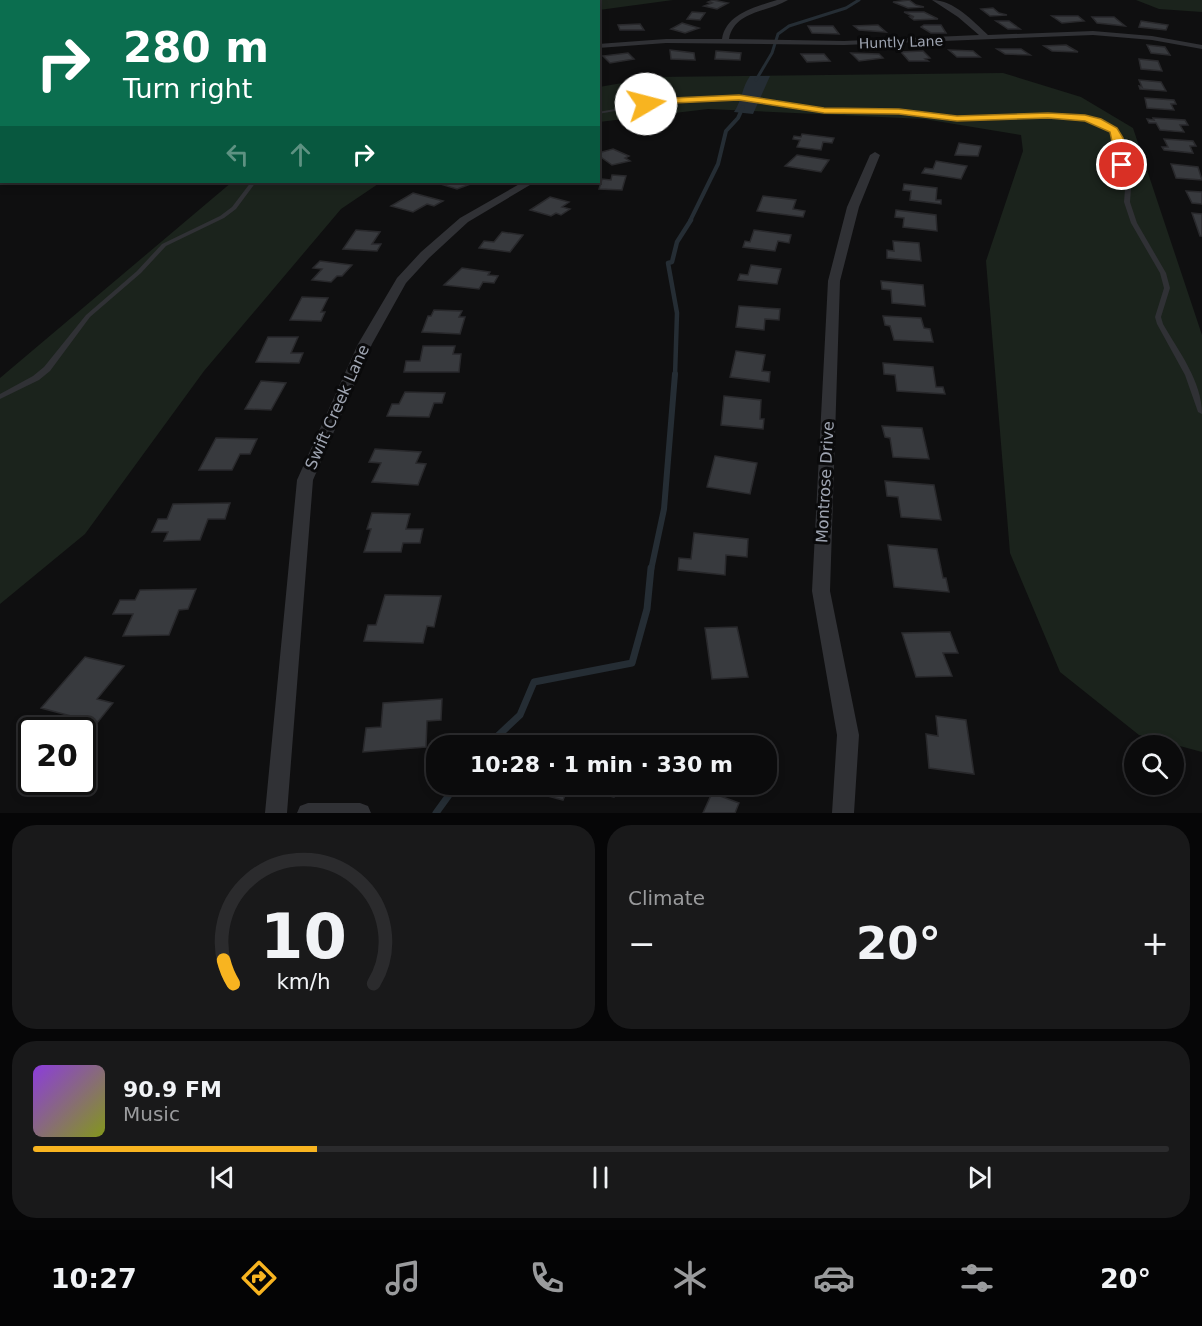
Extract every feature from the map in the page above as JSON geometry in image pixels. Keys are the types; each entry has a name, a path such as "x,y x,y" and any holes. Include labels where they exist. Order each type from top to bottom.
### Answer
{"street":[{"path":"725,42 725,34 742,16 784,0"},
{"path":"936,0 961,15 988,39"},
{"name":"Huntly Lane","path":"600,46 666,41 815,44 988,39 1093,33 1152,38 1202,47"},
{"name":"Montrose Drive","path":"843,813 848,735 821,591 834,281 853,207 875,155"},
{"name":"Swift Creek Lane","path":"276,813 304,480 365,344 401,281 425,255 464,220 528,183"},
{"path":"308,813 360,813"}],"lane":[{"path":"600,113 673,100 739,98 759,99 824,110 899,111 957,118 1068,116 1106,125 1118,138 1128,189 1127,202 1134,223 1163,273 1167,288 1158,317 1160,324 1189,375 1202,412"},
{"path":"0,397 36,378 47,369 87,316 139,272 164,245 222,217 234,207 252,183"}],"shaded area":[{"path":"600,0 673,0 600,10"},
{"path":"1136,0 1202,0 1202,12 1159,9"},
{"path":"1003,73 1081,97 1133,128 1202,335 1202,752 1184,747 1184,735 1139,735 1060,672 1010,553 986,261 1023,151 1021,135 924,119 708,109 600,122 600,87 657,77"},
{"path":"750,76 770,76 753,114 734,112 745,85"},
{"path":"231,183 380,183 341,209 204,371 85,534 0,604 0,378"}],"building":[{"path":"713,0 728,3 717,9 704,6 712,3 708,2"},
{"path":"909,0 924,7 908,8 893,2"},
{"path":"993,8 1007,15 990,16 981,9"},
{"path":"692,12 705,13 700,20 687,19"},
{"path":"904,12 924,12 938,19 914,20 910,17 914,17"},
{"path":"1052,16 1078,16 1084,21 1062,23"},
{"path":"1092,17 1114,17 1125,26 1097,23"},
{"path":"996,21 1009,21 1020,29 1008,29"},
{"path":"1141,21 1168,25 1166,30 1139,27"},
{"path":"682,23 699,28 685,33 671,29"},
{"path":"640,24 644,30 620,30 618,25"},
{"path":"878,25 886,32 859,30 854,26"},
{"path":"941,25 946,33 931,33 921,27"},
{"path":"808,26 833,26 839,34 812,33"},
{"path":"1066,45 1078,52 1052,51 1044,46"},
{"path":"1147,45 1165,47 1170,55 1151,53"},
{"path":"997,49 1021,49 1030,55 1005,54"},
{"path":"670,50 694,53 695,60 671,59"},
{"path":"949,50 973,51 980,57 957,57"},
{"path":"716,51 741,53 740,60 715,59"},
{"path":"923,51 930,58 925,59 928,61 909,61 901,52"},
{"path":"628,53 634,59 610,63 603,56"},
{"path":"851,53 879,54 883,58 859,61"},
{"path":"801,54 824,54 830,61 807,62"},
{"path":"1139,59 1158,61 1162,71 1141,69"},
{"path":"1139,80 1161,82 1166,91 1140,89 1139,86 1142,87"},
{"path":"1145,98 1174,100 1176,104 1171,104 1174,110 1147,108"},
{"path":"1153,118 1185,120 1188,125 1180,125 1184,132 1160,130 1156,123 1149,123 1147,119 1154,120"},
{"path":"802,134 834,138 832,143 823,142 821,150 797,147 800,140 793,139 794,136 801,137"},
{"path":"1164,139 1193,141 1196,146 1190,146 1193,153 1164,150 1162,147 1168,147"},
{"path":"959,143 981,146 978,156 955,155"},
{"path":"613,149 629,156 625,158 630,161 612,165 600,158 600,152"},
{"path":"797,155 829,160 821,172 785,166"},
{"path":"936,161 967,166 961,179 922,173 925,168 933,169"},
{"path":"1171,164 1198,167 1202,180 1176,178"},
{"path":"612,175 626,176 622,190 599,189 602,179 611,180"},
{"path":"437,183 473,183 457,189"},
{"path":"904,184 937,188 936,200 941,200 941,204 910,200 911,191 903,190"},
{"path":"1186,191 1202,192 1202,204 1192,203"},
{"path":"413,193 443,201 434,206 427,204 413,212 391,206"},
{"path":"763,196 796,200 793,209 805,211 803,217 757,211"},
{"path":"550,197 569,202 562,207 570,209 561,215 556,213 551,216 530,210"},
{"path":"896,210 936,215 937,231 903,227 904,218 895,217"},
{"path":"1192,213 1202,214 1202,236 1200,236"},
{"path":"356,230 380,232 372,244 381,244 377,251 343,249"},
{"path":"754,230 791,235 789,243 778,241 775,251 743,247 745,241 750,242"},
{"path":"502,232 523,235 510,252 479,248 484,241 494,242"},
{"path":"893,241 919,243 921,261 887,258 887,250 894,251"},
{"path":"320,261 352,265 342,276 337,276 331,282 312,280 322,269 313,268"},
{"path":"751,265 781,269 777,284 738,280 740,274 748,275"},
{"path":"462,268 490,272 488,275 498,276 494,283 483,282 479,289 444,285"},
{"path":"881,281 923,285 925,306 892,303 891,290 882,289"},
{"path":"302,297 328,298 321,312 325,312 321,321 290,320"},
{"path":"739,306 780,309 779,320 765,319 764,330 736,327"},
{"path":"434,310 462,311 459,317 465,317 460,334 422,332 428,316 431,316"},
{"path":"883,316 921,318 924,328 930,329 933,342 894,340 890,326 885,325"},
{"path":"268,337 298,337 291,353 303,353 299,363 256,362"},
{"path":"423,346 455,346 453,354 461,354 459,372 404,372 406,361 420,361"},
{"path":"736,351 765,355 762,371 770,372 769,382 730,377"},
{"path":"883,363 933,367 936,387 943,387 945,394 897,391 895,375 884,374"},
{"path":"261,381 286,383 271,410 245,409"},
{"path":"405,392 445,393 442,403 434,403 429,417 387,416 392,404 399,404"},
{"path":"724,396 761,400 760,419 764,419 763,429 721,425"},
{"path":"882,426 922,428 929,459 893,457 890,438 885,437"},
{"path":"216,438 257,439 250,454 240,454 232,470 199,470"},
{"path":"375,449 421,452 416,463 426,464 418,485 372,482 381,463 369,462"},
{"path":"715,456 757,463 750,494 707,487"},
{"path":"885,481 934,485 941,520 901,517 898,497 887,496"},
{"path":"230,503 225,519 208,519 200,540 164,541 168,532 152,532 158,519 167,519 173,504"},
{"path":"372,513 410,514 406,529 423,529 420,543 403,543 401,552 364,552 371,529 367,529"},
{"path":"694,533 748,539 747,557 726,555 725,575 678,570 679,558 691,559"},
{"path":"888,545 937,549 943,578 946,578 949,592 894,587"},
{"path":"196,589 188,609 179,610 169,635 123,636 133,614 113,614 120,600 135,600 140,590"},
{"path":"385,595 441,596 434,627 427,626 423,643 364,641 368,625 376,625"},
{"path":"737,627 748,677 712,679 705,628"},
{"path":"950,632 958,653 943,653 952,676 916,677 902,633"},
{"path":"85,657 124,666 97,699 113,703 97,723 96,717 75,717 41,708"},
{"path":"442,699 441,720 427,721 426,747 363,752 366,728 381,727 383,703"},
{"path":"936,716 966,720 974,774 929,768 926,734 938,736"},
{"path":"544,795 565,795 563,800"},
{"path":"711,795 739,803 735,813 703,813"}],"waterway":[{"path":"756,80 772,53 778,34 789,26 846,8 859,0"},
{"path":"690,221 718,164 726,131 738,118 743,107"},
{"path":"675,376 677,313 668,263 672,262 677,242 691,220"},
{"path":"651,570 664,509 675,374"},
{"path":"499,735 520,715 534,682 632,663 647,609 651,568"},
{"path":"436,813 449,795"}],"route":[{"path":"646,104 673,100 739,98 759,99 824,110 899,111 937,117 1068,116 1085,118 1098,121 1114,130 1118,138 1122,165"}]}
